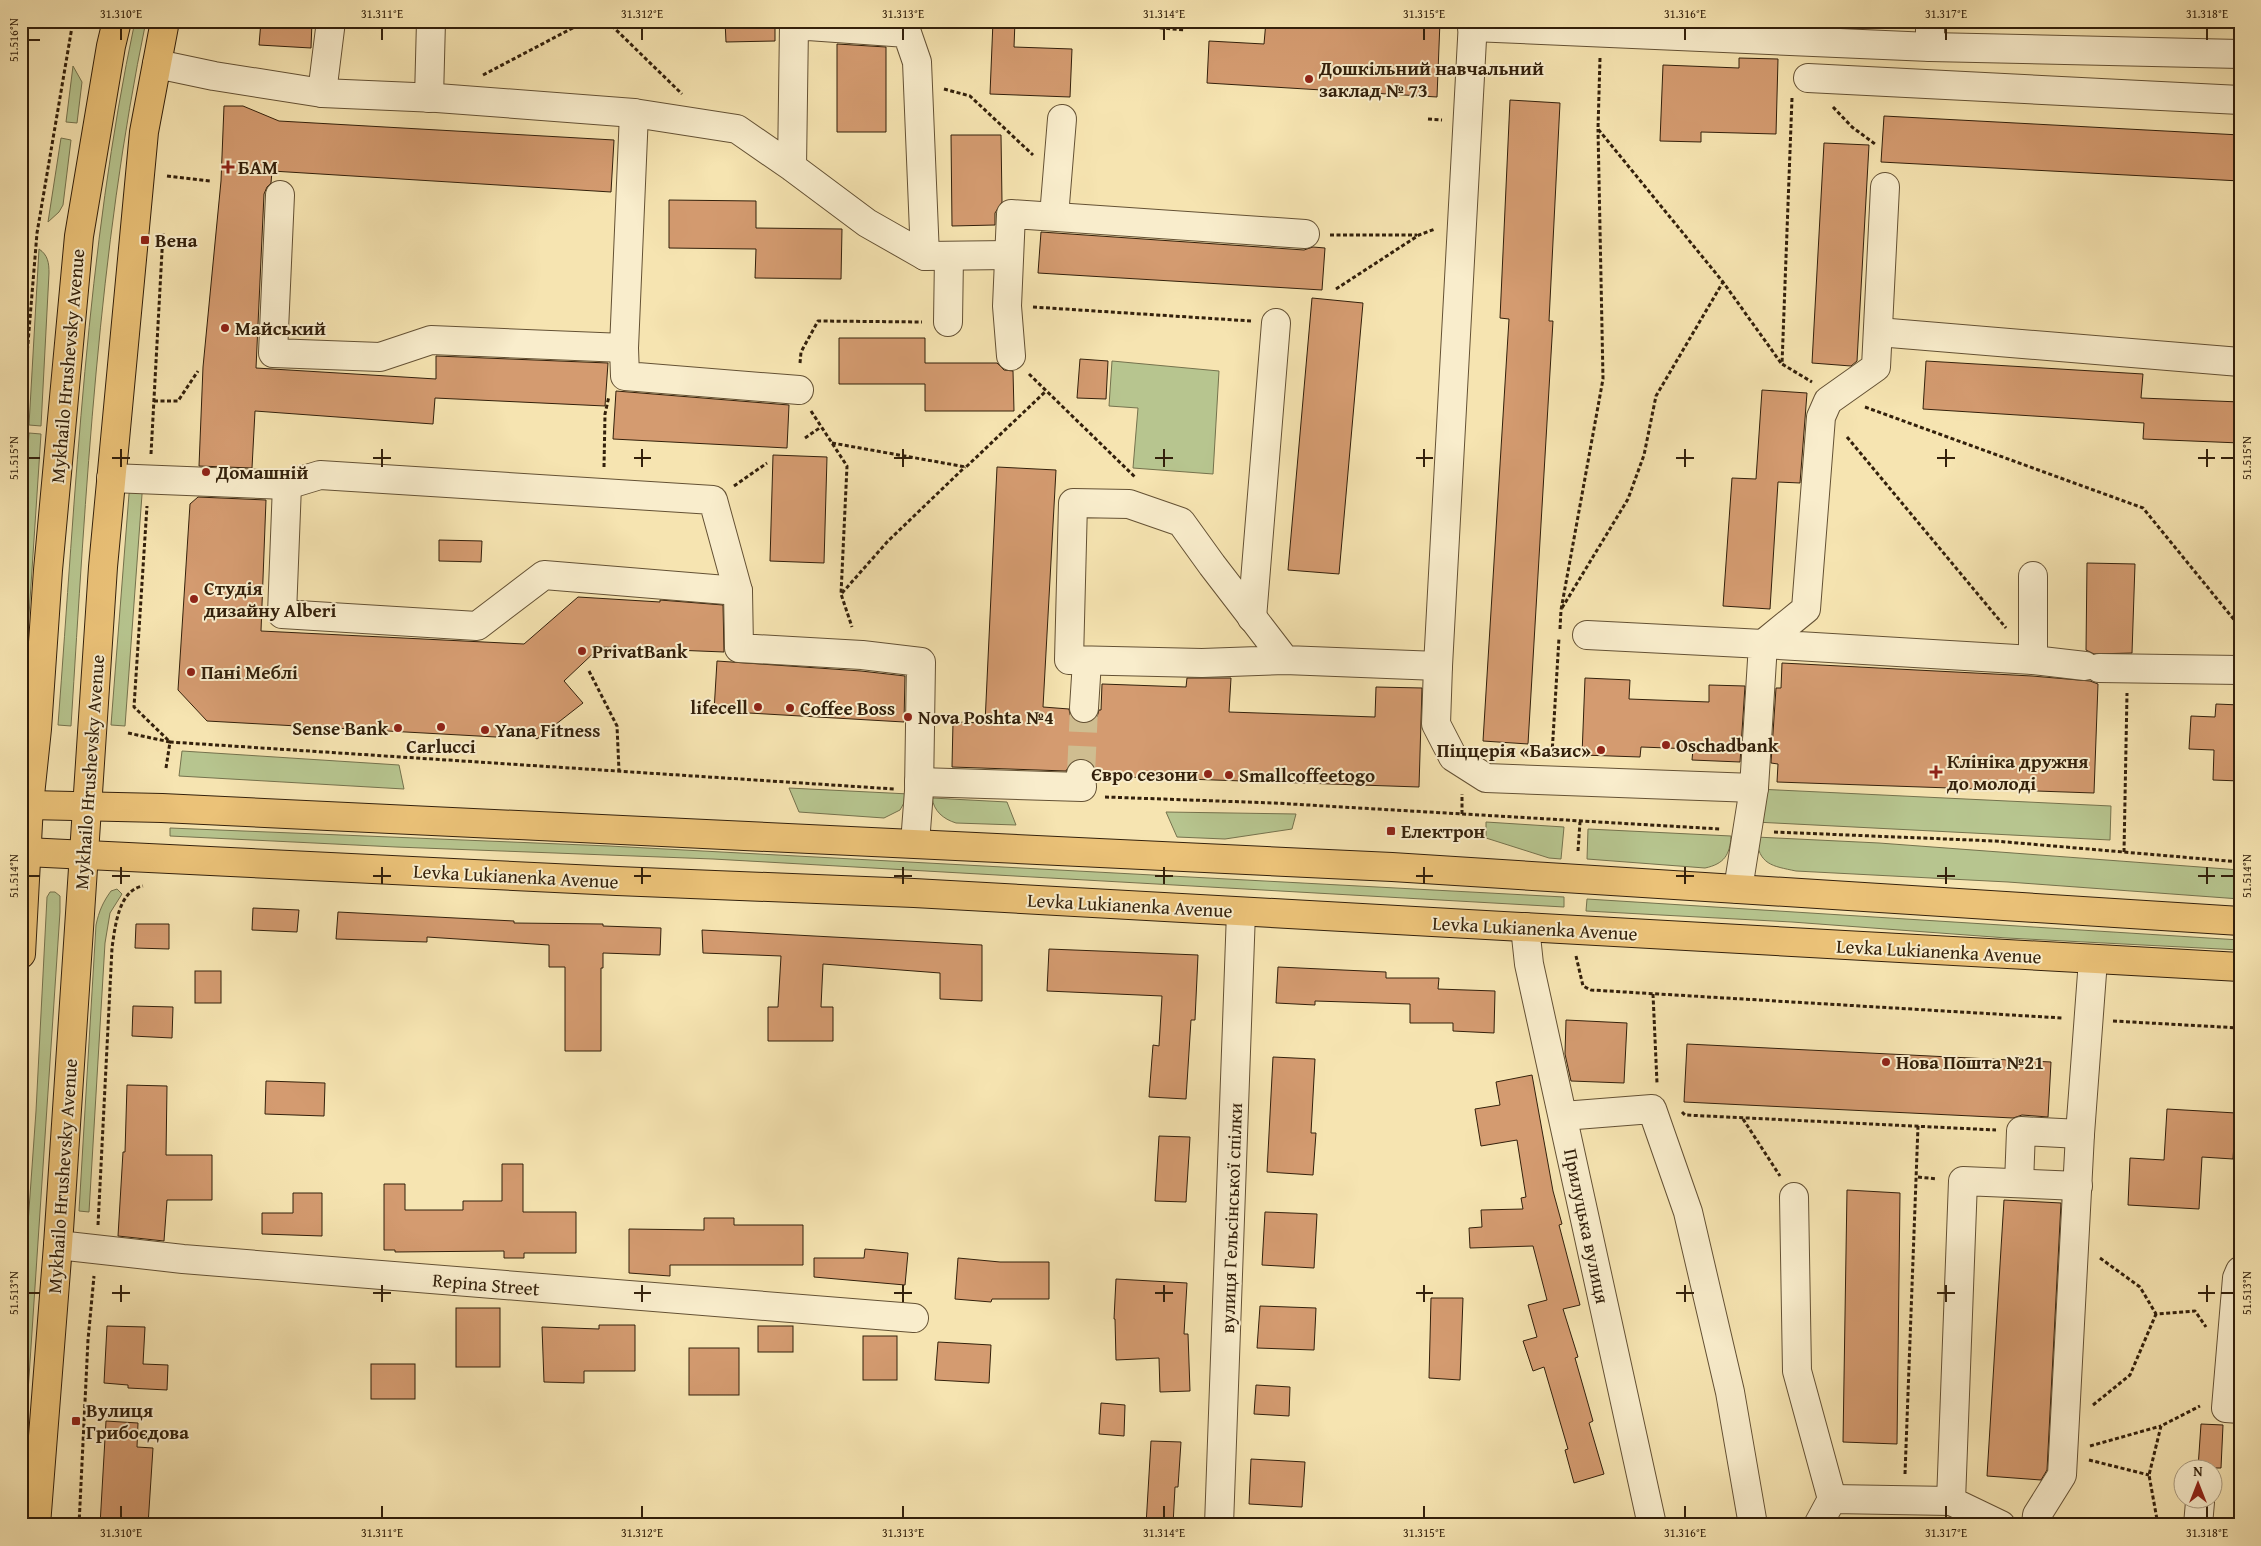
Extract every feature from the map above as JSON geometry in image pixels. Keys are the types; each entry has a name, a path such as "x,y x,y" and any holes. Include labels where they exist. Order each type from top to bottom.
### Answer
{"main road":[{"name":"Mykhailo Hrushevsky Avenue","path":"21,954 25,807 37,729 48,570 79,236 116,21"},
{"name":"Mykhailo Hrushevsky Avenue","path":"36,1525 58,1245 83,854 111,478 144,132 164,21"},
{"path":"25,807 162,808 1392,867 2240,921"},
{"name":"Levka Lukianenka Avenue","path":"24,851 617,881 914,893 2240,967"}],"street":[{"path":"322,93 331,21"},
{"path":"429,98 431,21"},
{"path":"1754,788 1486,778 1453,757 1436,724 1472,24 1600,32 1930,34 2240,54"},
{"path":"792,167 794,25 906,32 917,62 917,81 937,256 948,322"},
{"path":"157,64 214,76 322,93 429,98 634,113 737,130 792,167 867,223 937,256 1009,255"},
{"path":"1808,78 2240,100"},
{"path":"634,113 624,348 626,376 799,390"},
{"path":"1054,216 1062,119"},
{"path":"1738,889 1754,788 1763,644 1806,609 1821,417 1829,403 1876,367 1885,187"},
{"path":"280,195 273,353 380,357 431,340 624,348"},
{"path":"1010,356 1007,306 1011,214 1305,234"},
{"path":"1252,618 1276,323"},
{"path":"1878,332 2240,362"},
{"path":"111,478 287,485 320,475 713,500 738,591 739,648 921,662 919,786 915,843"},
{"path":"287,485 282,614 477,626 544,575 738,591"},
{"path":"1285,660 1181,522 1129,504 1073,503 1069,660 1202,663 1285,660 1438,666"},
{"path":"2033,576 2033,660"},
{"path":"1587,635 2033,660 2128,669 2240,670"},
{"path":"1084,708 1087,661"},
{"path":"919,786 1082,787 1081,774"},
{"name":"вулиця Гельсінської спілки","path":"1219,1525 1242,912"},
{"name":"Прилуцька вулиця","path":"1525,928 1529,964 1652,1525"},
{"path":"2036,1525 2037,1515 2062,1475 2080,1134 2093,960"},
{"path":"1563,1116 1652,1109 1688,1212 1730,1392 1753,1525"},
{"path":"2019,1183 2021,1131 2080,1134"},
{"path":"1951,1501 1963,1181 2078,1186"},
{"path":"1794,1197 1797,1371 1832,1499 1818,1525"},
{"name":"Repina Street","path":"58,1245 183,1259 914,1318"},
{"path":"2233,1408 2237,1278 2240,1270"},
{"path":"1832,1499 1951,1501 2001,1525"}],"path":[{"path":"21,428 37,233 73,21"},
{"path":"481,76 586,21"},
{"path":"607,21 716,126"},
{"path":"1082,21 1185,30"},
{"path":"1551,781 1561,610 1602,379 1598,129 1600,32"},
{"path":"1782,364 1792,95 1808,78 1852,127 1875,144"},
{"path":"917,81 970,96 1057,177"},
{"path":"1598,129 1723,282 1782,364 1829,403 2007,629"},
{"path":"166,182 167,168"},
{"path":"166,176 210,181"},
{"path":"1336,289 1419,235 1462,219"},
{"path":"164,227 134,707 170,742"},
{"path":"1305,234 1419,235"},
{"path":"1561,610 1628,499 1644,455 1656,396 1723,282"},
{"path":"1007,306 1276,323"},
{"path":"862,656 841,594 846,466 799,390 801,352 818,321 948,322"},
{"path":"1010,356 1139,480"},
{"path":"154,401 178,401 198,370"},
{"path":"841,594 888,541 1046,391"},
{"path":"1829,403 2143,508 2240,627"},
{"path":"603,493 605,414"},
{"path":"805,438 821,427"},
{"path":"831,443 966,467"},
{"path":"713,500 767,463"},
{"path":"2124,852 2128,669"},
{"path":"589,670 617,726 619,771"},
{"path":"128,733 170,742 619,771 919,786"},
{"path":"166,768 170,742"},
{"path":"1102,797 1274,803 1580,822 1995,841 2240,862"},
{"path":"1578,851 1580,822"},
{"path":"79,1525 88,1340 97,1248 114,934 118,914 124,901 131,892 140,886 150,886"},
{"path":"1575,956 1583,986 1591,990 2240,1028"},
{"path":"1653,994 1658,1086"},
{"path":"1679,1110 1685,1116 2021,1131"},
{"path":"1742,1118 1794,1197"},
{"path":"1904,1500 1918,1126"},
{"path":"2075,1239 2140,1287 2156,1314"},
{"path":"2156,1314 2195,1311 2210,1335"},
{"path":"2065,1427 2130,1375 2156,1314"},
{"path":"2063,1454 2161,1426 2201,1405 2233,1408"},
{"path":"2158,1525 2149,1475 2161,1426"},
{"path":"2063,1454 2149,1475"}],"green space":[{"path":"135,21 146,21 116,196 105,284 82,549 71,726 58,725 77,460 94,283 118,108"},
{"path":"73,66 82,82 77,123 66,122"},
{"path":"61,138 71,140 63,205 59,212 48,222"},
{"path":"39,249 44,254 49,266 41,426 29,425"},
{"path":"1112,361 1219,371 1213,474 1133,468 1138,408 1109,406"},
{"path":"29,433 41,434 22,721 21,555"},
{"path":"143,481 125,726 111,725 129,494 132,487"},
{"path":"182,751 399,765 404,789 179,776"},
{"path":"789,788 909,794 900,810 884,818 799,812"},
{"path":"1757,789 2111,806 2110,840 1755,822"},
{"path":"932,798 1007,802 1016,825 956,823 940,814"},
{"path":"1166,812 1296,814 1292,829 1225,839 1177,837"},
{"path":"1486,822 1564,827 1561,859 1549,858 1486,838"},
{"path":"170,828 609,846 1564,897 1564,907 713,859 170,836"},
{"path":"1588,829 1731,836 1725,858 1717,864 1705,868 1587,859"},
{"path":"1756,837 1879,843 2240,870 2240,899 2008,882 1796,871 1780,868 1768,863 1760,853"},
{"path":"117,889 122,894 110,913 105,943 89,1212 79,1211 96,925 106,899 111,891"},
{"path":"50,892 55,892 60,896 60,912 21,1497 21,1322 36,1111 47,897"},
{"path":"1587,899 2240,940 2240,950 2007,938 1792,922 1586,911"}],"building":[{"path":"261,21 312,21 311,48 259,45"},
{"path":"725,21 775,21 775,41 726,42"},
{"path":"993,21 1015,21 1014,47 1072,49 1070,97 990,94"},
{"path":"1266,21 1440,21 1437,97 1207,83 1209,41 1264,44"},
{"path":"837,44 886,47 886,132 837,132"},
{"path":"1739,58 1778,59 1776,134 1701,132 1701,142 1660,141 1663,65 1739,68"},
{"path":"1510,100 1560,103 1549,321 1553,321 1528,744 1483,741 1509,319 1500,318"},
{"path":"224,106 243,106 279,121 614,140 611,192 272,171 271,183 264,194 256,368 436,379 436,356 608,363 605,406 435,398 433,424 255,411 252,468 199,466 203,367 221,181"},
{"path":"1884,116 2240,135 2240,181 1881,162"},
{"path":"951,135 1001,135 1002,202 995,213 995,225 952,226"},
{"path":"1824,143 1869,145 1857,361 1851,366 1812,363"},
{"path":"669,200 756,201 756,228 842,229 841,279 755,278 756,249 669,248"},
{"path":"1041,232 1304,250 1313,247 1325,248 1322,290 1038,273"},
{"path":"1312,298 1363,303 1339,574 1288,570"},
{"path":"839,338 925,338 925,363 997,363 1004,370 1013,371 1014,411 925,411 925,384 839,384"},
{"path":"1080,359 1108,361 1106,399 1077,398"},
{"path":"1926,361 2143,374 2141,398 2240,402 2240,443 2143,439 2144,423 1923,409"},
{"path":"1762,390 1807,393 1800,483 1778,482 1770,609 1723,606 1732,478 1756,479"},
{"path":"616,391 789,405 787,448 613,439"},
{"path":"773,455 827,457 824,563 770,561"},
{"path":"997,467 1056,470 1043,707 1069,709 1070,715 1075,721 1083,724 1091,722 1097,717 1099,710 1101,710 1102,684 1186,687 1187,678 1231,678 1229,712 1375,717 1376,687 1422,688 1419,787 1097,776 1094,765 1088,760 1080,758 1072,761 1066,771 952,767 953,722 985,723"},
{"path":"198,497 266,500 261,631 524,644 578,597 660,602 660,600 723,605 724,652 600,647 564,681 583,703 537,739 521,729 504,729 496,737 207,721 178,690 190,504"},
{"path":"439,540 482,541 481,562 439,561"},
{"path":"2087,563 2135,564 2132,653 2094,654 2086,650"},
{"path":"717,661 905,676 904,722 714,711"},
{"path":"1782,663 2032,676 2090,681 2098,684 2094,793 1777,782 1778,764 1771,763 1776,688 1781,688"},
{"path":"1585,678 1630,680 1629,699 1709,702 1709,685 1745,686 1740,762 1692,760 1693,749 1641,747 1640,757 1582,755"},
{"path":"2216,704 2240,705 2240,781 2213,780 2214,750 2189,749 2191,716 2215,717"},
{"path":"253,908 299,910 297,932 252,930"},
{"path":"338,912 514,921 514,923 603,924 603,926 661,928 660,955 603,953 603,968 601,968 601,1051 565,1051 565,967 549,967 549,945 427,937 427,942 336,939"},
{"path":"136,924 169,924 169,949 135,948"},
{"path":"702,930 982,945 982,1001 940,999 940,973 823,964 821,1007 833,1007 833,1041 768,1041 768,1007 778,1007 781,956 703,953"},
{"path":"1049,949 1198,955 1195,1020 1191,1020 1186,1099 1149,1097 1153,1045 1159,1046 1162,996 1047,991"},
{"path":"1278,967 1386,972 1386,978 1439,978 1438,989 1495,991 1494,1033 1453,1031 1453,1023 1410,1023 1410,1004 1315,1001 1315,1005 1276,1003"},
{"path":"195,971 221,971 221,1003 195,1003"},
{"path":"133,1006 173,1007 172,1038 132,1036"},
{"path":"1566,1020 1627,1023 1624,1083 1571,1081 1565,1054"},
{"path":"1687,1044 2051,1062 2048,1117 2022,1115 2013,1118 1684,1102"},
{"path":"1273,1057 1315,1059 1311,1133 1316,1133 1313,1175 1267,1172"},
{"path":"1532,1075 1553,1191 1562,1224 1559,1225 1580,1305 1563,1309 1578,1357 1575,1358 1593,1421 1589,1423 1604,1474 1574,1483 1565,1450 1568,1449 1544,1367 1533,1371 1523,1341 1537,1337 1528,1305 1547,1300 1533,1246 1470,1248 1469,1228 1482,1227 1481,1210 1523,1209 1521,1198 1526,1197 1517,1140 1481,1146 1475,1109 1500,1105 1496,1082"},
{"path":"266,1081 325,1083 324,1116 265,1114"},
{"path":"127,1085 167,1086 166,1155 212,1155 212,1200 167,1200 164,1241 118,1236 123,1152 125,1152"},
{"path":"2167,1109 2236,1113 2233,1159 2202,1157 2199,1209 2128,1205 2130,1158 2164,1160"},
{"path":"1159,1136 1190,1137 1186,1202 1155,1201"},
{"path":"502,1164 523,1164 523,1212 576,1212 576,1253 524,1253 524,1258 504,1258 504,1251 395,1252 395,1250 384,1250 384,1184 405,1184 405,1210 463,1210 463,1201 502,1201"},
{"path":"1847,1190 1900,1193 1897,1444 1843,1442"},
{"path":"293,1193 322,1193 322,1236 262,1234 262,1213 293,1213"},
{"path":"2004,1200 2061,1203 2047,1470 2041,1480 1987,1476"},
{"path":"1265,1212 1317,1214 1314,1268 1262,1265"},
{"path":"704,1218 734,1218 734,1225 803,1225 803,1265 670,1265 670,1276 629,1273 629,1229 704,1230"},
{"path":"865,1249 908,1253 905,1285 814,1277 814,1258 864,1258"},
{"path":"958,1258 1000,1262 1049,1262 1049,1299 992,1299 991,1302 955,1299"},
{"path":"1116,1279 1187,1283 1184,1334 1188,1334 1190,1391 1160,1392 1159,1358 1116,1360 1114,1319"},
{"path":"1431,1298 1463,1298 1460,1380 1429,1378"},
{"path":"1260,1306 1316,1308 1314,1350 1257,1348"},
{"path":"456,1308 500,1308 500,1367 456,1367"},
{"path":"599,1325 635,1325 635,1371 584,1371 584,1383 544,1382 542,1327 599,1329"},
{"path":"107,1326 145,1327 143,1364 168,1365 167,1390 128,1388 128,1385 104,1383"},
{"path":"758,1326 793,1326 793,1352 758,1352"},
{"path":"863,1336 897,1336 897,1380 863,1380"},
{"path":"938,1342 991,1345 989,1383 935,1380"},
{"path":"689,1348 739,1348 739,1395 689,1395"},
{"path":"371,1364 415,1364 415,1399 371,1399"},
{"path":"1256,1385 1290,1387 1289,1416 1254,1414"},
{"path":"1101,1403 1125,1405 1124,1436 1099,1434"},
{"path":"106,1421 138,1423 137,1447 153,1448 148,1525 100,1525"},
{"path":"2201,1424 2223,1425 2221,1458 2199,1458"},
{"path":"1151,1441 1181,1442 1178,1487 1175,1487 1173,1525 1146,1525"},
{"path":"1251,1459 1305,1462 1302,1507 1249,1504"}],"tunnel":[{"path":"1081,774 1084,708"}],"place":[{"name":"Дошкільний навчальний заклад № 73","path":"1309,79"},
{"name":"БАМ","path":"228,167"},
{"name":"Вена","path":"145,240"},
{"name":"Майський","path":"225,328"},
{"name":"Домашній","path":"206,472"},
{"name":"Студія дизайну Alberi","path":"194,599"},
{"name":"PrivatBank","path":"582,651"},
{"name":"Пані Меблі","path":"191,672"},
{"name":"lifecell","path":"758,707"},
{"name":"Coffee Boss","path":"790,708"},
{"name":"Nova Poshta №4","path":"908,717"},
{"name":"Carlucci","path":"441,727"},
{"name":"Sense Bank","path":"398,728"},
{"name":"Yana Fitness","path":"485,730"},
{"name":"Oschadbank","path":"1666,745"},
{"name":"Піццерія «Базис»","path":"1601,750"},
{"name":"Клініка дружня до молоді","path":"1936,772"},
{"name":"Євро сезони","path":"1208,774"},
{"name":"Smallcoffeetogo","path":"1229,775"},
{"name":"Електрон","path":"1391,831"},
{"name":"Нова Пошта №21","path":"1886,1062"},
{"name":"Вулиця Грибоєдова","path":"76,1421"}]}
